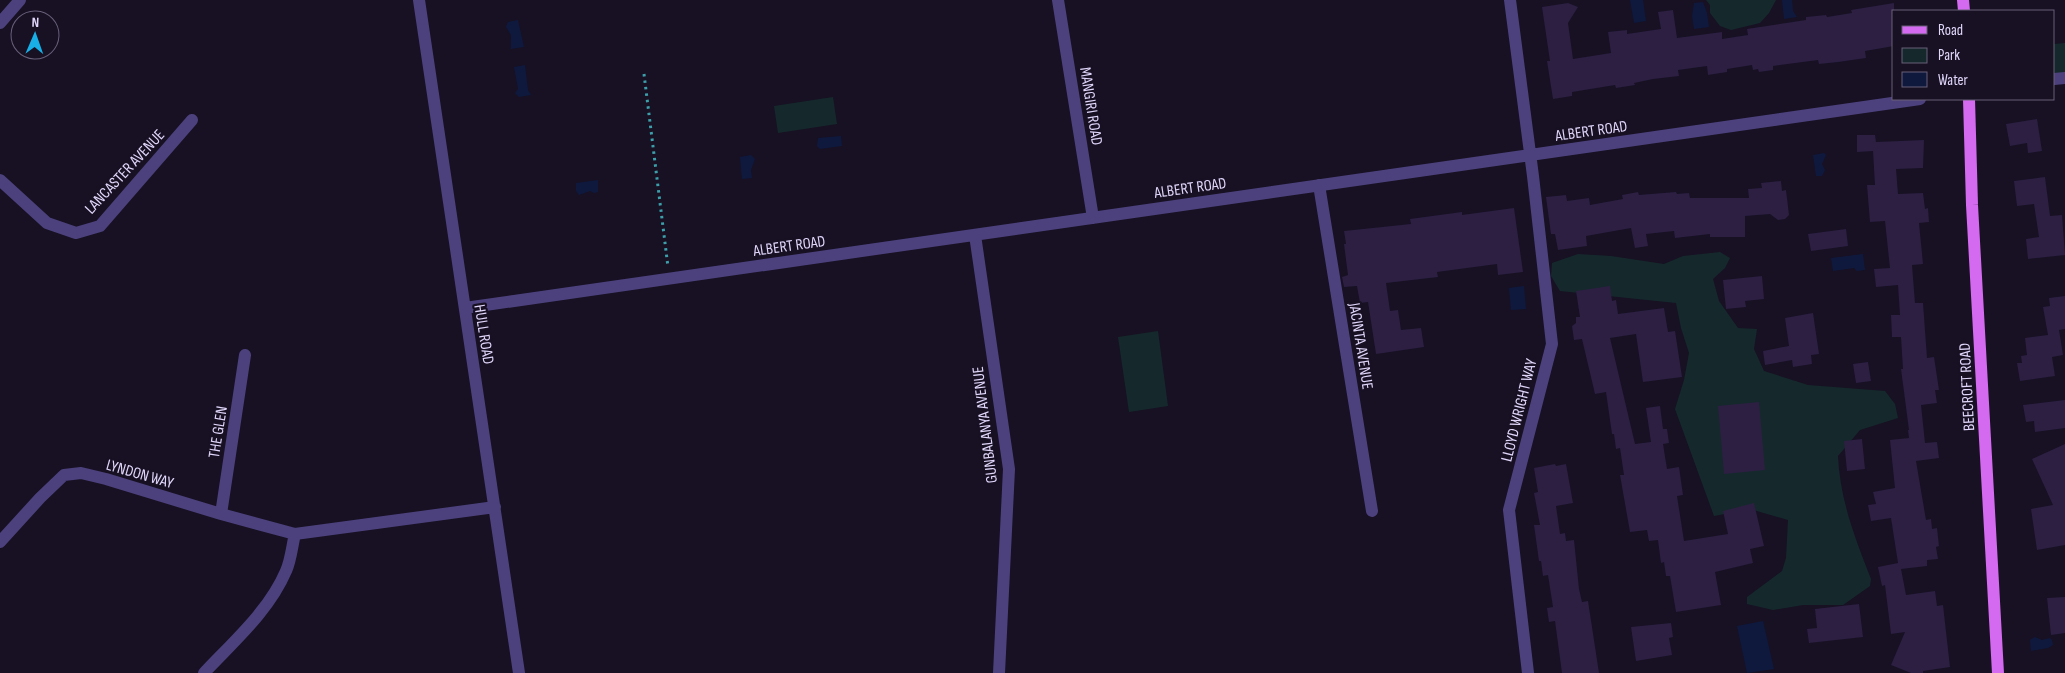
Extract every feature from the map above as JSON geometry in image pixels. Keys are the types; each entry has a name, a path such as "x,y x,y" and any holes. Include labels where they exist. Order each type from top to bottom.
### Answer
{"main road":[{"name":"BEECROFT ROAD","path":"1969,100 1972,205 1998,673"}],"street":[{"path":"0,23 20,0"},
{"name":"HULL ROAD","path":"419,0 519,673"},
{"name":"MANGIRI ROAD","path":"1058,0 1093,218"},
{"name":"LLOYD WRIGHT WAY","path":"1510,0 1552,344 1509,510 1528,673"},
{"name":"ALBERT ROAD","path":"465,308 1913,100"},
{"name":"LANCASTER AVENUE","path":"0,180 47,223 76,233 100,226 192,120"},
{"name":"JACINTA AVENUE","path":"1319,185 1372,512"},
{"name":"GUNBALANYA AVENUE","path":"975,235 1009,469 999,673"},
{"name":"THE GLEN","path":"222,514 245,355"},
{"name":"LYNDON WAY","path":"0,542 40,498 64,476 81,473 295,534 494,507"},
{"path":"204,673 271,598 287,570 295,534"}],"path":[{"path":"644,74 670,279"}],"green space":[{"path":"1706,0 1776,0 1769,13 1760,23 1731,30 1720,26 1710,13 1710,5"},
{"path":"2065,43 2065,84 2055,75 2055,44"},
{"path":"833,97 837,124 778,133 774,106"},
{"path":"1720,252 1730,258 1725,268 1713,279 1719,301 1738,328 1757,329 1754,349 1764,371 1808,385 1885,391 1895,404 1898,418 1860,430 1838,456 1845,503 1854,534 1871,579 1870,586 1843,605 1803,605 1773,610 1747,604 1747,597 1782,571 1786,558 1788,520 1750,509 1714,516 1675,409 1684,380 1689,353 1676,303 1560,291 1551,276 1552,263 1578,254 1611,256 1664,264 1683,256"},
{"path":"1158,331 1168,406 1129,412 1118,337"}],"water":[{"path":"1630,0 1643,0 1646,21 1634,23"},
{"path":"1782,0 1792,0 1793,11 1797,17 1784,19"},
{"path":"1703,2 1709,27 1694,29 1692,16 1694,3"},
{"path":"518,20 524,47 511,49 511,35 506,27 508,22"},
{"path":"525,65 528,90 531,95 519,97 515,93 518,89 514,67"},
{"path":"841,136 842,146 820,149 817,146 818,138"},
{"path":"1824,153 1826,155 1822,164 1825,170 1822,176 1816,176 1813,155"},
{"path":"751,155 755,159 751,170 752,178 742,179 740,157"},
{"path":"598,180 598,192 590,191 579,195 576,191 576,183"},
{"path":"1863,254 1865,270 1857,271 1854,268 1833,271 1831,258"},
{"path":"1524,286 1526,309 1511,310 1509,288"},
{"path":"1763,621 1774,669 1747,673 1737,626"},
{"path":"2035,637 2042,640 2050,638 2053,645 2048,648 2031,651 2030,640"}],"building":[{"path":"1568,3 1578,7 1568,23 1573,59 1611,53 1608,32 1627,30 1627,34 1661,29 1658,12 1673,10 1677,38 1722,32 1722,39 1748,35 1747,29 1806,20 1806,17 1826,15 1827,17 1852,13 1851,10 1894,3 1894,10 1892,10 1892,46 1865,51 1866,58 1819,64 1818,60 1773,66 1773,70 1759,72 1758,69 1753,70 1752,65 1727,69 1727,72 1708,75 1707,66 1678,70 1679,76 1653,79 1634,83 1635,85 1616,88 1615,85 1572,92 1572,96 1553,99 1547,61 1550,61 1542,7"},
{"path":"2037,119 2042,151 2028,153 2027,143 2010,146 2006,124"},
{"path":"1857,135 1875,135 1876,142 1924,140 1923,168 1896,169 1898,194 1923,193 1925,209 1928,208 1929,222 1919,223 1923,264 1912,265 1915,303 1923,303 1927,358 1934,357 1939,390 1935,390 1937,403 1921,405 1925,443 1937,442 1939,458 1916,461 1926,520 1931,519 1932,529 1937,528 1939,546 1936,547 1938,559 1927,560 1927,566 1901,569 1906,595 1935,591 1937,606 1943,605 1950,667 1923,671 1923,673 1911,673 1891,665 1905,632 1891,634 1885,585 1882,586 1878,567 1898,563 1891,518 1871,521 1868,505 1876,504 1873,492 1895,488 1890,440 1909,438 1909,430 1901,369 1903,369 1901,337 1892,337 1891,315 1900,315 1898,285 1876,287 1874,269 1890,268 1885,221 1870,222 1867,185 1875,185 1873,151 1857,152"},
{"path":"2045,177 2050,216 2062,215 2065,255 2028,259 2026,239 2039,237 2034,204 2017,206 2014,181"},
{"path":"1781,181 1782,191 1786,190 1789,215 1785,219 1778,220 1770,214 1745,216 1745,237 1710,237 1710,234 1675,238 1674,231 1646,234 1648,246 1635,248 1631,228 1586,236 1587,246 1558,250 1555,234 1551,234 1546,197 1566,195 1567,201 1589,198 1590,205 1623,199 1622,195 1638,192 1639,195 1676,192 1677,194 1689,193 1690,198 1749,198 1748,189 1762,188 1761,183"},
{"path":"1514,208 1523,272 1498,275 1497,264 1437,272 1438,277 1386,283 1390,311 1398,310 1401,330 1421,328 1424,347 1376,354 1368,302 1360,303 1357,286 1344,287 1342,277 1348,275 1344,231 1411,224 1410,219"},
{"path":"1846,229 1848,246 1811,251 1808,234"},
{"path":"1762,276 1764,299 1745,301 1746,307 1726,309 1723,280"},
{"path":"1610,286 1612,301 1616,300 1618,314 1664,308 1668,332 1675,331 1682,377 1643,382 1636,334 1610,338 1635,444 1651,442 1646,408 1660,406 1663,429 1667,429 1669,443 1663,444 1667,469 1679,467 1683,495 1677,496 1684,541 1728,534 1723,511 1754,503 1764,546 1750,549 1753,563 1715,572 1721,605 1676,612 1670,576 1666,576 1664,562 1661,563 1658,540 1649,541 1647,530 1630,532 1620,475 1624,475 1620,448 1616,449 1614,434 1612,434 1606,392 1595,394 1582,339 1574,340 1572,326 1576,323 1576,317 1580,317 1576,291"},
{"path":"2065,296 2065,329 2059,330 2063,355 2052,357 2055,376 2020,381 2017,363 2022,363 2021,356 2027,355 2025,338 2048,335 2043,307 2050,306 2049,298"},
{"path":"1813,313 1819,354 1811,355 1812,364 1793,367 1792,360 1765,365 1763,351 1789,346 1785,318"},
{"path":"1868,362 1871,381 1856,383 1853,364"},
{"path":"2065,400 2065,428 2035,432 2034,421 2026,422 2023,405"},
{"path":"1759,402 1765,470 1724,474 1718,406"},
{"path":"1862,439 1865,469 1847,471 1844,441"},
{"path":"2065,444 2065,545 2037,550 2031,509 2053,505 2032,459"},
{"path":"1555,464 1556,466 1566,464 1573,503 1556,506 1560,534 1565,533 1566,541 1574,540 1579,589 1582,602 1588,601 1599,673 1562,673 1555,621 1549,622 1547,608 1553,607 1548,575 1543,576 1541,561 1539,561 1534,525 1540,525 1534,493 1538,492 1534,468"},
{"path":"2065,597 2065,633 2051,635 2047,598"},
{"path":"1859,604 1863,637 1809,643 1807,629 1817,628 1815,609"},
{"path":"1671,623 1673,637 1669,638 1672,655 1636,661 1631,627"}]}
